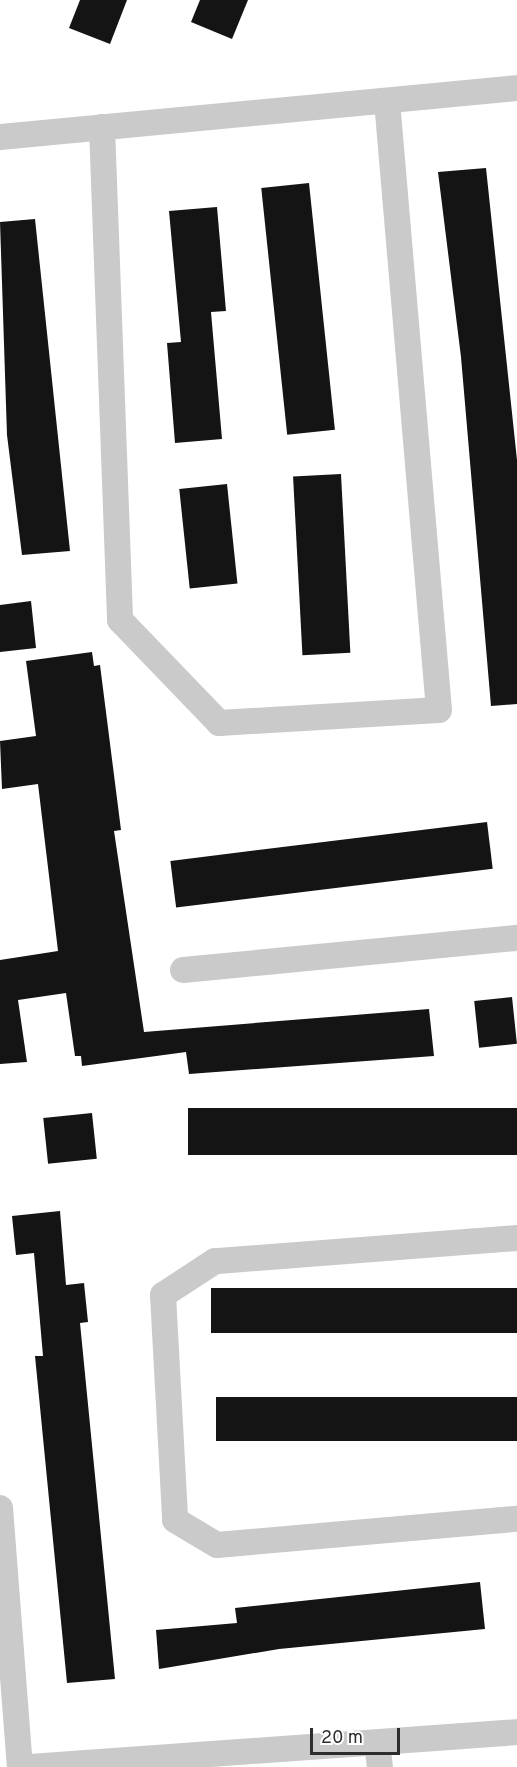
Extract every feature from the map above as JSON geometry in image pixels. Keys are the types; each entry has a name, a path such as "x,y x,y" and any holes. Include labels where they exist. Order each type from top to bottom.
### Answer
{"street":[{"path":"0,137 517,88"},
{"path":"102,127 120,620 219,723 439,710 387,100"},
{"path":"183,970 517,938"},
{"path":"517,1238 215,1261 163,1295 175,1520 217,1545 517,1519"},
{"path":"0,1508 20,1767"},
{"path":"30,1767 379,1755 517,1732"}],"building":[{"path":"80,0 127,0 110,44 69,28"},
{"path":"200,0 248,0 232,39 191,22"},
{"path":"486,168 517,460 517,704 491,706 461,357 438,172"},
{"path":"309,183 335,430 287,435 261,188"},
{"path":"217,207 226,311 211,312 222,439 175,443 167,343 181,342 169,211"},
{"path":"35,219 70,551 22,555 7,435 0,222"},
{"path":"341,474 350,653 302,655 293,477"},
{"path":"227,484 237,583 190,588 179,489"},
{"path":"31,601 36,648 0,652 0,605"},
{"path":"92,652 94,666 100,665 121,830 114,831 144,1032 429,1009 434,1056 189,1074 186,1052 82,1066 81,1056 75,1056 66,993 18,1000 27,1062 0,1064 0,960 58,951 38,784 2,789 0,741 36,736 26,661"},
{"path":"487,822 493,869 176,908 170,861"},
{"path":"512,997 517,1044 479,1048 474,1001"},
{"path":"188,1108 517,1108 517,1155 188,1155"},
{"path":"92,1113 97,1159 48,1164 43,1118"},
{"path":"60,1211 66,1285 84,1283 88,1322 80,1323 115,1679 67,1683 35,1356 43,1356 34,1253 16,1255 12,1216"},
{"path":"211,1288 517,1288 517,1333 211,1333"},
{"path":"216,1397 517,1397 517,1441 216,1441"},
{"path":"480,1582 485,1629 279,1649 159,1669 156,1630 237,1623 235,1608"}]}
